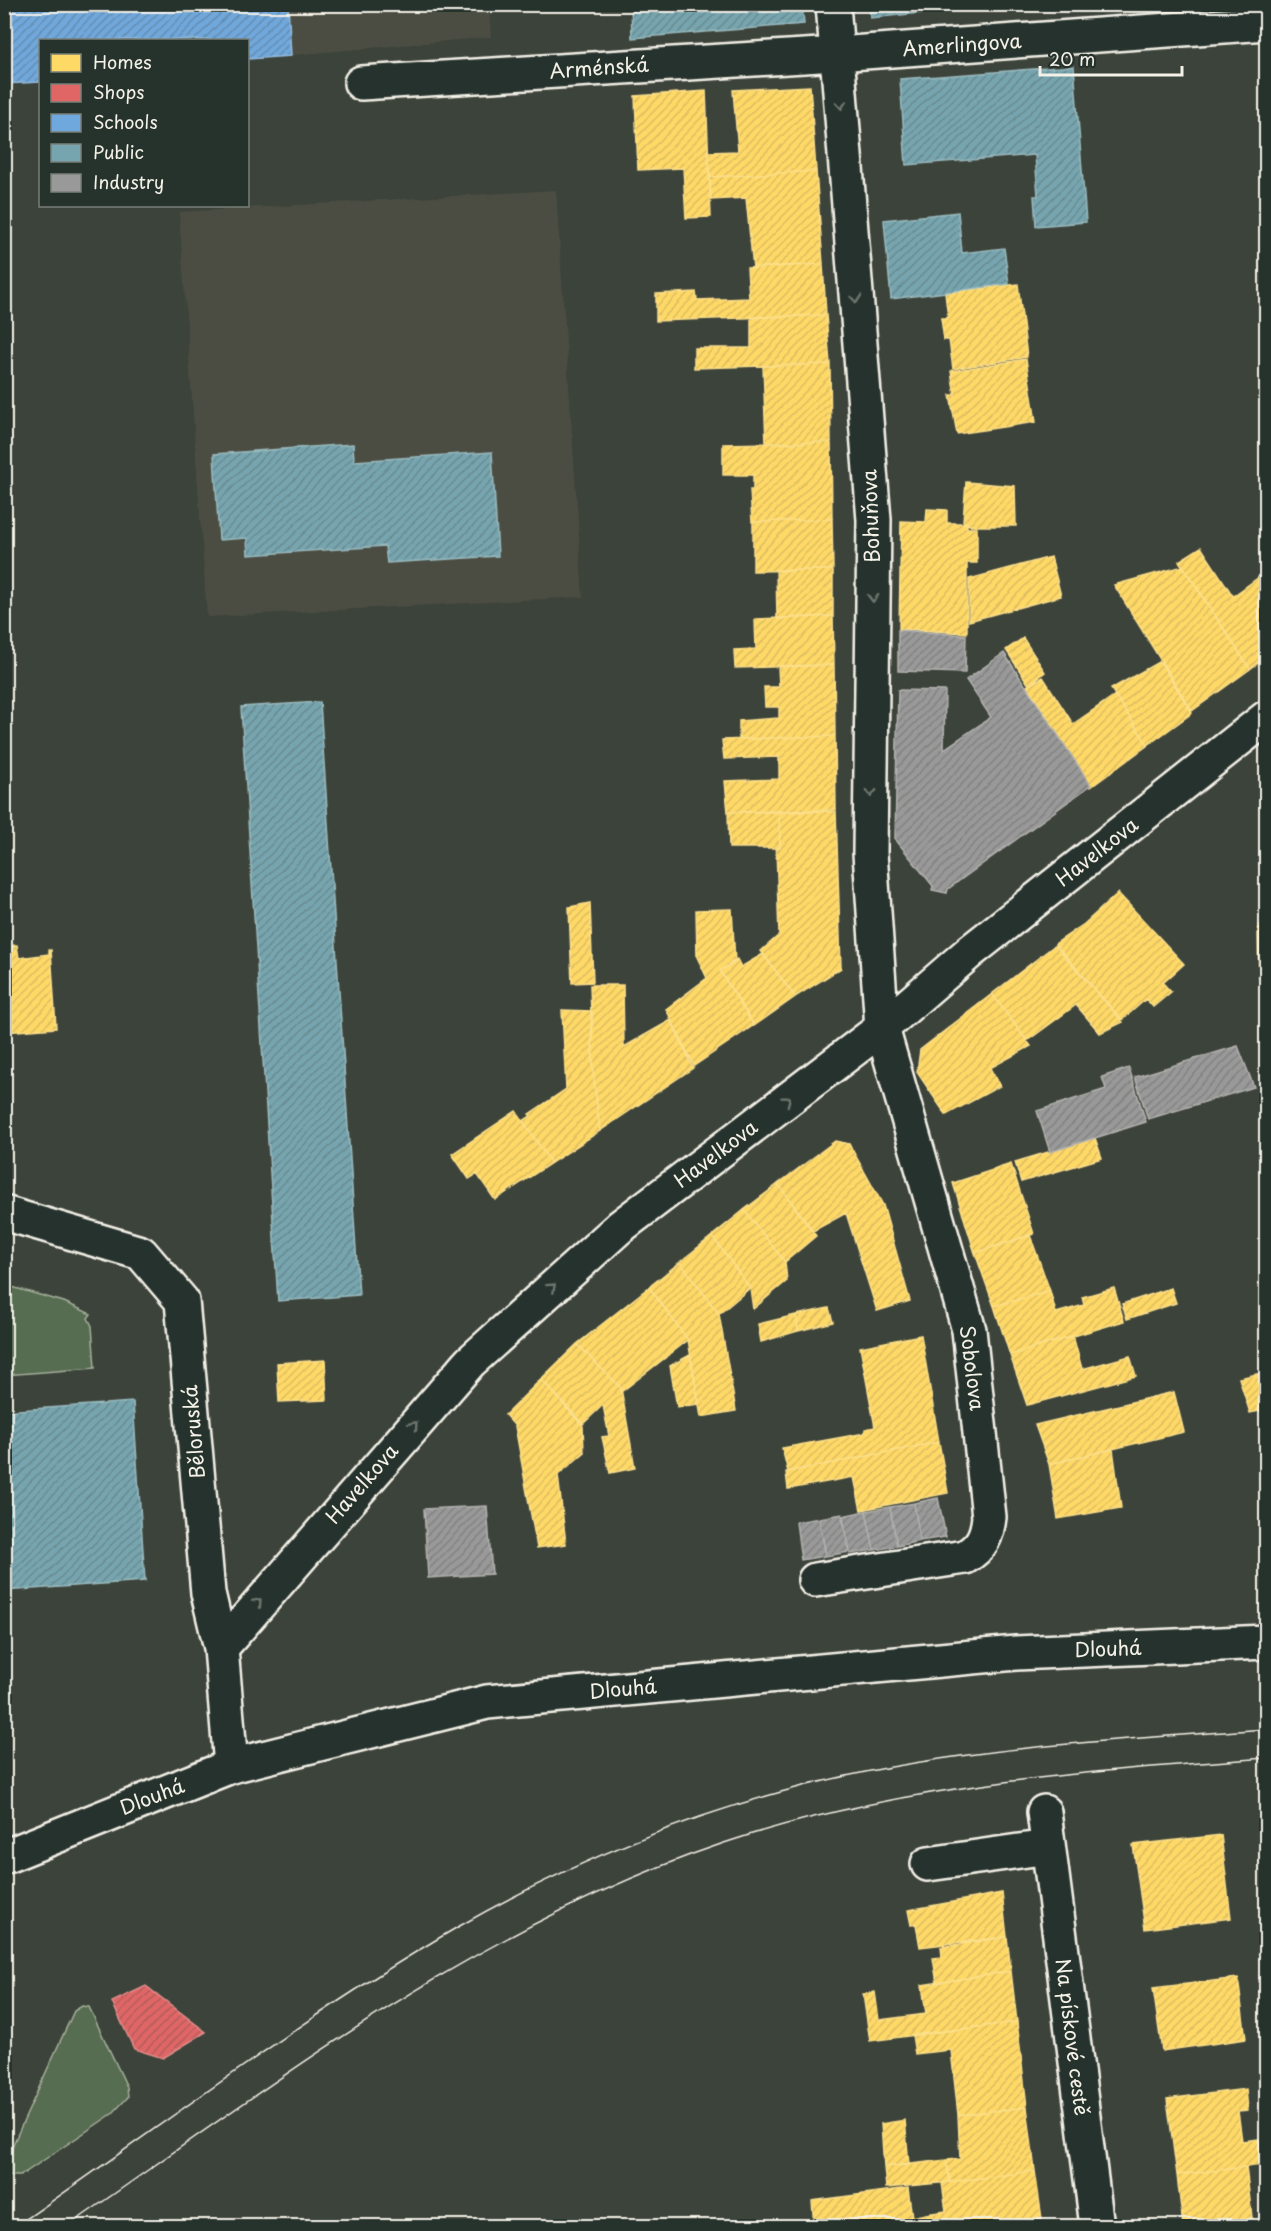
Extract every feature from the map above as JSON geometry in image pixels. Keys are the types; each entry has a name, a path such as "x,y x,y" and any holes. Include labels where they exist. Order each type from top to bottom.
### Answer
{"street":[{"name":"Bohuňova","path":"832,4 874,520 870,853 882,1028"},
{"name":"Amerlingova","path":"837,54 1266,23"},
{"name":"Arménská","path":"361,83 837,54"},
{"name":"Havelkova","path":"221,1648 470,1362 620,1227 882,1028 971,951 1266,718"},
{"name":"Sobolova","path":"815,1580 965,1557 977,1550 987,1534 989,1517 969,1330 882,1028"},
{"name":"Běloruská","path":"4,1213 141,1253 182,1301 208,1593 221,1648 231,1766"},
{"name":"Dlouhá","path":"4,1857 41,1840 231,1766 487,1702 1016,1653 1266,1642"},
{"name":"Na pískové cestě","path":"1044,1812 1097,2226"},
{"path":"928,1864 1048,1847"}],"shaded area":[{"path":"5,5 489,5 491,37 249,59 249,39 39,39 39,82 5,84"},
{"path":"556,190 583,597 207,617 179,212"}],"green space":[{"path":"5,1285 64,1302 91,1314 88,1318 92,1326 95,1368 5,1375"},
{"path":"82,2006 89,2007 127,2087 128,2097 112,2114 20,2176 9,2176 5,2162 74,2011"}],"building: Homes":[{"path":"810,86 816,171 710,177 708,152 738,151 733,90"},
{"path":"706,91 711,217 686,218 683,168 638,170 635,96"},
{"path":"816,171 823,264 753,268 746,198 711,200 710,177"},
{"path":"823,264 826,315 656,321 656,294 696,292 697,300 749,298 747,268"},
{"path":"1018,284 1027,357 953,369 949,340 944,340 941,318 948,318 945,293"},
{"path":"826,315 830,364 694,368 694,348 751,348 751,317"},
{"path":"1026,359 1036,422 957,434 950,395 955,395 951,371"},
{"path":"830,364 831,442 766,443 763,366"},
{"path":"831,442 832,519 752,522 750,490 753,490 753,475 723,475 723,444"},
{"path":"966,482 1015,486 1016,526 971,526 963,521"},
{"path":"927,509 947,510 947,523 967,523 967,528 977,528 977,563 967,563 967,633 899,629 901,521 926,522"},
{"path":"832,519 833,570 753,571 753,522"},
{"path":"1201,547 1233,596 1266,572 1266,657 1250,669 1179,561"},
{"path":"1051,557 1061,596 969,621 969,579"},
{"path":"1183,566 1250,669 1192,711 1114,585"},
{"path":"776,570 833,570 833,616 777,619"},
{"path":"833,616 834,665 735,668 734,650 756,649 755,619"},
{"path":"1023,638 1045,672 1029,685 1006,650"},
{"path":"1160,661 1192,713 1148,745 1111,689"},
{"path":"834,665 835,736 739,739 739,721 779,718 779,707 765,707 764,687 779,687 778,666"},
{"path":"1043,677 1073,724 1115,695 1148,745 1091,787 1027,686"},
{"path":"835,736 836,810 728,812 725,781 779,779 779,757 724,759 722,740"},
{"path":"836,811 841,968 795,997 761,951 779,935 776,848 780,848 779,812"},
{"path":"728,812 779,812 780,848 729,848"},
{"path":"1118,893 1184,964 1163,983 1171,992 1153,1007 1146,999 1122,1020 1055,944 1084,924"},
{"path":"590,903 593,982 572,983 569,907"},
{"path":"732,909 735,962 720,971 754,1025 694,1066 666,1009 707,978 697,957 696,910"},
{"path":"1266,925 1266,978 1259,978 1258,926"},
{"path":"17,945 19,958 49,954 51,950 56,1028 4,1032 4,946"},
{"path":"1055,945 1123,1022 1100,1033 1076,1005 1027,1041 992,994"},
{"path":"763,954 795,997 754,1026 720,971 737,959 741,967"},
{"path":"590,985 623,985 624,1047 671,1020 693,1068 600,1131 593,1071"},
{"path":"992,994 1031,1046 990,1068 1000,1086 946,1115 917,1072 920,1050"},
{"path":"562,1010 592,1011 593,1071 600,1131 551,1163 523,1121 531,1116 529,1114 566,1089"},
{"path":"516,1111 551,1163 495,1200 477,1174 469,1179 452,1154"},
{"path":"1095,1138 1102,1158 1021,1182 1015,1162"},
{"path":"835,1141 849,1144 883,1205 910,1301 877,1311 846,1213 813,1231 778,1184"},
{"path":"1011,1164 1034,1234 975,1253 953,1183"},
{"path":"778,1184 816,1236 785,1262 744,1210"},
{"path":"744,1210 785,1262 787,1281 753,1309 750,1288 712,1236"},
{"path":"1030,1235 1050,1291 994,1306 975,1253"},
{"path":"712,1236 750,1288 719,1314 680,1262"},
{"path":"680,1262 719,1314 736,1411 701,1417 688,1340 649,1287"},
{"path":"649,1287 688,1340 621,1392 621,1388 577,1344"},
{"path":"1114,1288 1124,1321 1010,1355 994,1306 1050,1291 1056,1313 1084,1305 1082,1297"},
{"path":"1171,1288 1176,1303 1127,1319 1122,1304"},
{"path":"829,1308 833,1322 798,1331 796,1315"},
{"path":"796,1315 798,1331 761,1342 758,1324"},
{"path":"921,1335 939,1442 788,1472 782,1448 865,1433 865,1429 875,1427 860,1347"},
{"path":"1073,1336 1082,1369 1130,1356 1136,1376 1027,1405 1010,1355"},
{"path":"577,1344 621,1388 635,1468 610,1473 602,1437 609,1436 603,1405 583,1424 541,1379"},
{"path":"690,1355 699,1404 677,1407 670,1366"},
{"path":"325,1360 327,1400 279,1402 277,1363"},
{"path":"1266,1372 1266,1410 1250,1413 1239,1378"},
{"path":"541,1379 583,1426 584,1453 558,1475 566,1544 537,1548 515,1426 505,1415"},
{"path":"1174,1392 1184,1432 1049,1464 1035,1425"},
{"path":"939,1442 948,1493 861,1510 854,1477 788,1489 786,1472"},
{"path":"1113,1449 1121,1508 1058,1519 1049,1464"},
{"path":"1221,1835 1231,1918 1145,1929 1133,1845"},
{"path":"1002,1893 1007,1937 920,1947 916,1924 911,1925 908,1910"},
{"path":"1007,1937 1011,1971 937,1983 933,1958 942,1957 941,1947"},
{"path":"1011,1971 1017,2022 870,2041 863,1994 875,1992 879,2020 926,2014 922,1985"},
{"path":"1238,1978 1246,2039 1162,2051 1153,1988"},
{"path":"1017,2022 1027,2107 958,2115 951,2050 915,2054 912,2035"},
{"path":"1246,2089 1248,2110 1238,2111 1242,2141 1259,2139 1262,2165 1177,2175 1167,2099"},
{"path":"1027,2107 1035,2171 950,2182 946,2160 960,2159 958,2115"},
{"path":"905,2120 909,2165 884,2167 881,2124"},
{"path":"946,2160 950,2182 886,2188 884,2167"},
{"path":"1246,2167 1253,2226 1183,2226 1177,2175"},
{"path":"1035,2171 1042,2219 988,2226 927,2226 926,2214 946,2211 942,2183"},
{"path":"908,2188 912,2217 926,2214 927,2226 814,2226 812,2201"},
{"path":"1042,2219 1043,2226 988,2226"}],"building: Shops":[{"path":"146,1986 206,2032 163,2058 134,2049 112,2002"}],"building: Schools":[{"path":"4,4 288,4 291,56 249,59 249,39 39,39 39,82 4,84"}],"building: Public":[{"path":"631,4 802,4 804,24 632,38"},
{"path":"869,4 950,4 951,10 870,18"},
{"path":"1074,66 1086,222 1036,226 1034,196 1038,196 1035,155 906,165 900,79"},
{"path":"958,212 962,253 1004,248 1009,284 891,299 884,220"},
{"path":"353,444 354,461 492,452 498,556 387,563 385,546 248,555 247,538 219,540 214,454"},
{"path":"320,702 359,1295 278,1301 241,707"},
{"path":"133,1402 145,1581 4,1591 4,1411"}],"building: Industry":[{"path":"898,630 966,635 965,673 898,671"},
{"path":"1004,653 1091,785 948,889 947,893 932,890 933,886 895,839 898,690 945,691 944,749 991,717 966,680"},
{"path":"1238,1046 1254,1087 1148,1119 1135,1077"},
{"path":"1129,1068 1146,1122 1050,1152 1037,1111 1106,1089 1102,1077"},
{"path":"938,1498 946,1537 920,1541 914,1503"},
{"path":"914,1503 920,1541 897,1546 890,1507"},
{"path":"487,1506 492,1574 428,1578 424,1509"},
{"path":"890,1507 897,1546 874,1550 866,1511"},
{"path":"866,1511 874,1550 850,1554 842,1516"},
{"path":"842,1514 850,1552 826,1556 819,1518"},
{"path":"819,1518 826,1556 801,1560 796,1522"}],"tram line":[{"path":"16,2226 288,2035 399,1962 494,1907 573,1868 655,1833 781,1792 900,1765 1022,1748 1266,1729"},
{"path":"68,2226 230,2112 395,2003 480,1953 568,1907 658,1867 752,1834 879,1802 1072,1774 1266,1758"}]}
